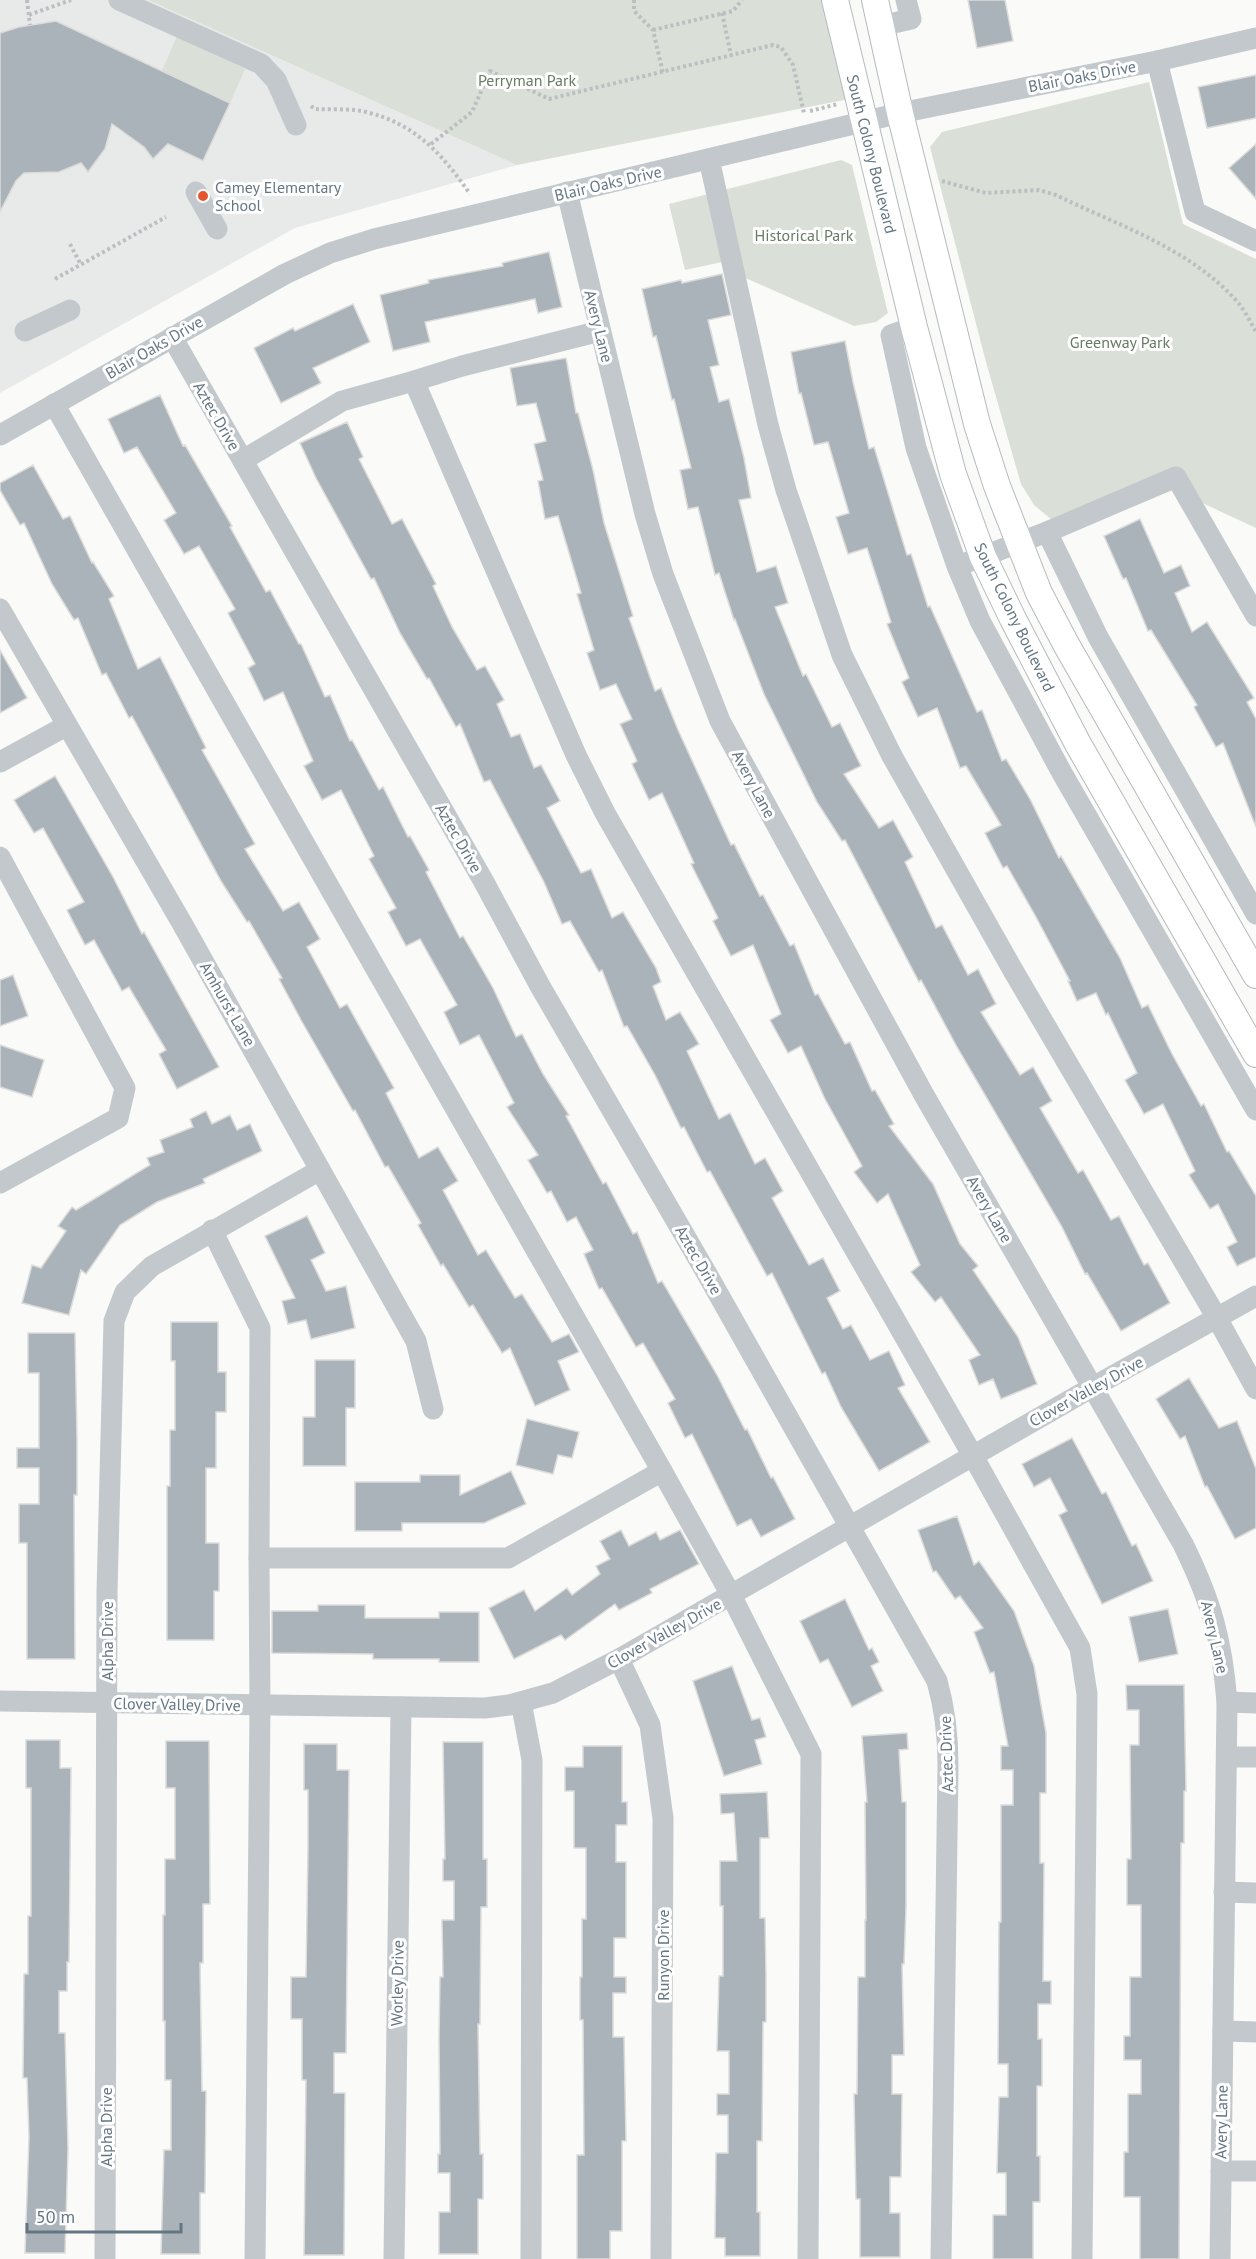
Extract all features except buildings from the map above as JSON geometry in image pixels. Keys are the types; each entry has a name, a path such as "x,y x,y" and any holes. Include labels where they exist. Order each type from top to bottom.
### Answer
{"main road":[{"name":"South Colony Boulevard","path":"836,0 914,327 953,474 983,557 1012,619 1078,744 1256,1054"},
{"name":"South Colony Boulevard","path":"874,0 977,424 1019,543 1039,593 1067,646 1256,975"}],"street":[{"path":"119,0 261,64 276,80 296,125"},
{"path":"881,26 911,18 906,0"},
{"name":"Blair Oaks Drive","path":"0,435 285,274 330,253 374,239 900,113 1157,61 1256,38"},
{"path":"1157,61 1196,212 1256,241"},
{"path":"709,159 771,436 786,490 842,655 892,756 1014,972 1217,1318 1256,1389"},
{"path":"196,192 217,228"},
{"name":"Avery Lane","path":"567,192 645,514 663,574 720,721 924,1095 1183,1544 1199,1576 1213,1614 1223,1658 1227,1702 1220,2259"},
{"path":"25,331 70,310"},
{"path":"914,327 891,335 916,448 957,566 980,621 1056,763 1256,1110"},
{"path":"243,460 342,401 462,366 600,331"},
{"name":"Aztec Drive","path":"172,337 937,1681 948,1735 942,2259"},
{"path":"414,381 576,755 605,813 973,1456 1080,1648 1087,1694 1082,2259"},
{"path":"54,404 662,1471 731,1595 811,1754 808,2259"},
{"path":"957,566 1047,532 1176,477 1256,616"},
{"path":"1047,532 1098,637 1256,914"},
{"name":"Amhurst Lane","path":"0,609 189,935 416,1341 433,1409"},
{"path":"0,762 66,726"},
{"path":"0,857 125,1088 118,1118 0,1183"},
{"name":"Alpha Drive","path":"105,2259 108,1546 114,1321 124,1292 152,1266 320,1170"},
{"path":"212,1230 260,1328 260,1705 255,2259"},
{"name":"Clover Valley Drive","path":"0,1701 485,1708 554,1693 619,1659 1256,1296"},
{"path":"259,1558 508,1558 662,1471"},
{"name":"Runyon Drive","path":"619,1659 650,1725 663,1818 661,2259"},
{"path":"521,1702 532,1760 531,2259"},
{"path":"1227,1702 1256,1703"},
{"name":"Worley Drive","path":"394,2259 401,1707"},
{"path":"1227,1757 1256,1757"},
{"path":"1224,1892 1256,1893"},
{"path":"1222,2031 1256,2032"},
{"path":"1221,2170 1256,2171"}],"path":[{"path":"27,0 30,25"},
{"path":"29,15 71,0"},
{"path":"634,0 634,11 653,30 663,73"},
{"path":"653,30 733,11 742,0"},
{"path":"722,13 731,55"},
{"path":"431,144 472,112 490,71 549,99 773,45 781,47 793,65 804,113"},
{"path":"306,103 315,109 364,112 390,119 408,128 431,144 451,166 470,194"},
{"path":"942,181 986,193 1039,190 1068,201 1179,254 1219,283 1241,306 1256,332"},
{"path":"55,279 166,217"},
{"path":"70,244 81,265"}],"shaded area":[{"name":"Camey Elementary School","path":"0,0 148,0 517,165 295,228 0,393"}],"green space":[{"name":"Perryman Park","path":"148,0 822,0 849,99 517,165"},
{"path":"177,36 245,69 230,103 162,71"},
{"name":"Greenway Park","path":"1149,82 1183,224 1256,259 1256,528 1198,501 1179,470 1052,520 1034,505 1021,484 986,362 930,147 942,132"},
{"name":"Historical Park","path":"841,160 852,165 888,313 876,322 854,326 741,276 736,259 685,270 669,204"}],"place":[{"name":"Camey Elementary School","path":"203,196"}]}
